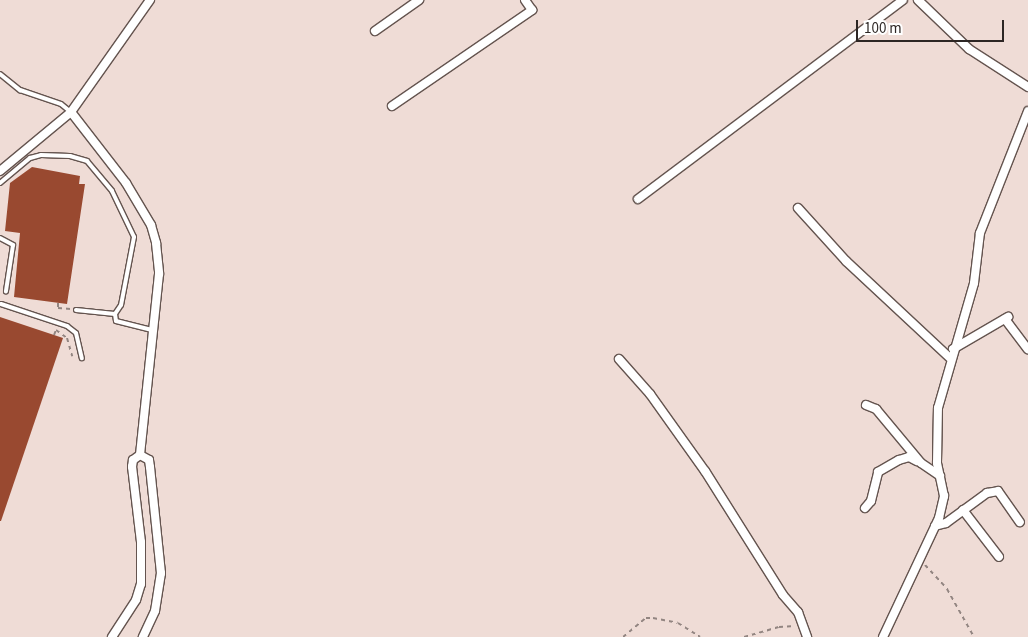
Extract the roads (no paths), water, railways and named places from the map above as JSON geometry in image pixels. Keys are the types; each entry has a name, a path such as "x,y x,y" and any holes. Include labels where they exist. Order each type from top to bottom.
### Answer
{"street":[{"path":"0,171 71,112 150,0"},
{"path":"375,32 419,0"},
{"path":"392,106 532,10 525,0"},
{"path":"638,199 903,0"},
{"path":"918,0 969,49 1028,87"},
{"path":"883,637 935,526 944,496 935,435 938,408 950,358 974,283 980,233 1028,110"},
{"path":"71,112 126,183 151,225 158,266 154,330 140,455 133,460 132,466 141,542 141,584 136,600 112,637"},
{"path":"798,208 846,261 950,358"},
{"path":"953,349 1006,318 1028,349"},
{"path":"619,359 650,394 705,471 783,595 798,612 805,634"},
{"path":"866,405 876,409 921,463"},
{"path":"140,455 148,460 150,467 161,573 154,610 143,637"},
{"path":"865,508 871,501 878,472 909,457 940,476"},
{"path":"935,526 946,523 988,493 998,492 1020,522"},
{"path":"963,510 999,557"}],"lane":[{"path":"0,74 20,90 61,104 71,112"},
{"path":"0,184 30,158 41,155 70,156 87,161 112,192 134,237 121,306 115,314 116,321 121,325 154,330"},
{"path":"0,238 9,240 13,245 6,291"},
{"path":"1,304 67,326 76,332 82,358"},
{"path":"76,310 115,314"}]}
